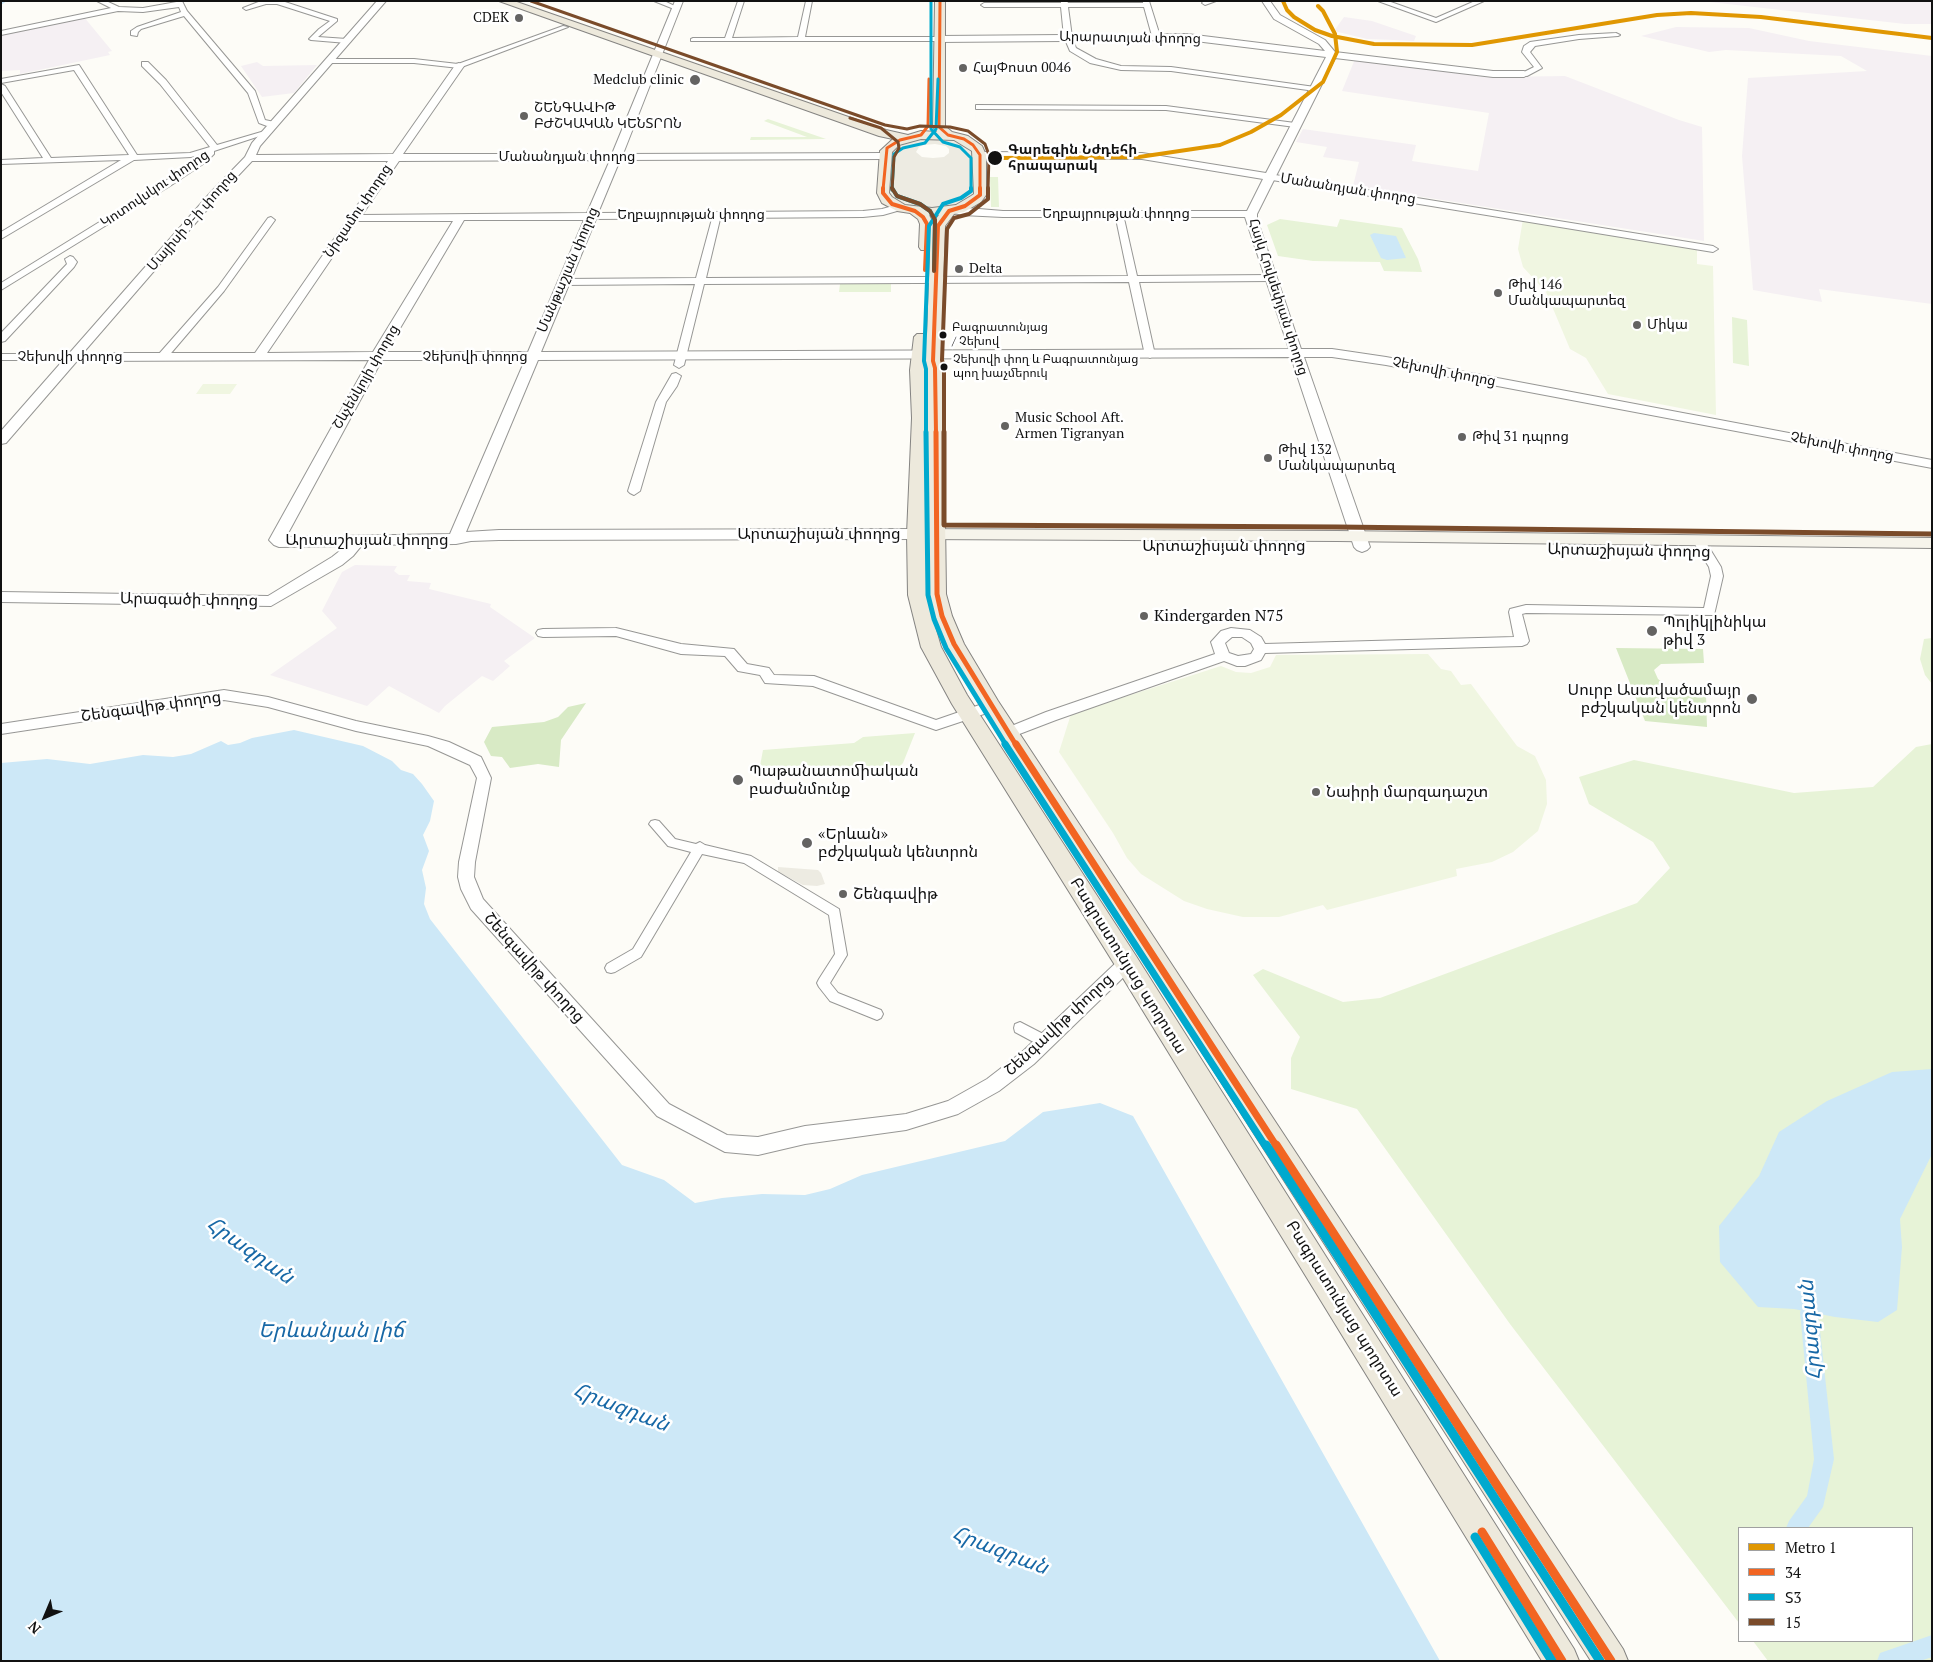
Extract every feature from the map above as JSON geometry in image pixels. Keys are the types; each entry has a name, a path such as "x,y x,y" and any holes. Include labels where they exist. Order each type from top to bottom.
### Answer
{"main road":[{"path":"492,1 883,134 907,138"},
{"path":"504,1 877,136 887,151 883,193 887,200 900,208 915,211 952,210 971,203 980,195 980,155 973,145 964,139 948,135 921,135 907,138 887,151"},
{"path":"932,1 939,127 948,135"},
{"path":"921,135 928,126 934,38 940,1"},
{"name":"Բագրատունյաց պողոտա","path":"931,280 938,226 952,210"},
{"name":"Բագրատունյաց պողոտա","path":"915,211 923,217 926,224 931,280 934,354 937,594 942,616 954,644 991,706 1611,1661"},
{"name":"Բագրատունյաց պողոտա","path":"934,354 918,370 920,418 916,538 917,595 931,647 968,714 1127,963 1562,1661"},
{"name":"Արտաշիսյան փողոց","path":"916,538 1703,547 1932,553"},
{"name":"Արտաշիսյան փողոց","path":"1703,547 1932,543"},
{"path":"1165,1025 1192,1014"}],"street":[{"path":"100,1 118,9"},
{"name":"Մայիսի 9-ի փողոց","path":"1,440 215,194 249,158 256,145 382,1"},
{"path":"657,1 678,5"},
{"path":"728,39 741,1"},
{"path":"801,38 809,1"},
{"path":"1266,1 1277,16 1322,42 1332,54"},
{"path":"1380,1 1436,20 1481,1"},
{"path":"246,8 266,2 278,2 334,20 321,30 313,40 318,44 347,41"},
{"path":"1,33 118,9 143,10 180,3 186,13 252,93 262,121 267,124 275,123"},
{"path":"984,5 1147,3 1156,36"},
{"path":"1064,4 1068,37 1073,49 1093,61 1121,68 1170,69 1315,90"},
{"name":"Մանթաշյան փողոց","path":"456,539 678,5"},
{"path":"135,35 134,32 139,28 186,13"},
{"path":"329,61 414,61 459,66 565,27"},
{"name":"Արարատյան փողոց","path":"693,40 1187,37 1493,74 1524,74 1538,68 1526,52 1526,48 1533,44 1579,37 1616,35"},
{"name":"Հայկ Հովսեփյան փողոց","path":"1332,54 1250,214 1360,542"},
{"name":"Կոտովսկու փողոց","path":"1,287 167,184 203,160 216,148 164,82 145,64"},
{"path":"1,81 76,66 134,156"},
{"name":"Նիզամու փողոց","path":"258,357 459,66"},
{"path":"1,86 48,160"},
{"path":"979,108 1166,108 1295,125"},
{"path":"1,162 192,155 268,132"},
{"name":"Մանանդյան փողոց","path":"249,158 615,157 887,151"},
{"name":"Մանանդյան փողոց","path":"980,155 1142,156 1714,249"},
{"path":"1,236 134,156"},
{"path":"952,210 982,212 980,195"},
{"path":"878,213 887,200"},
{"name":"Եղբայրության փողոց","path":"355,218 878,213 900,208"},
{"name":"Եղբայրության փողոց","path":"982,212 1003,214 1250,214"},
{"path":"1119,214 1150,354"},
{"path":"634,491 661,402 672,386 679,366 717,215"},
{"name":"Շևչենկոյի փողոց","path":"278,540 325,449 377,357 461,217"},
{"path":"162,357 221,289 271,220"},
{"path":"1,340 71,265 70,259"},
{"path":"563,282 1271,278"},
{"name":"Չեխովի փողոց","path":"1,358 532,356 679,366 934,354 1296,354 1358,356 1932,464"},
{"name":"Արտաշիսյան փողոց","path":"278,540 282,542 456,539 469,542 742,537 916,538"},
{"name":"Արագածի փողոց","path":"1,597 271,601 337,561 348,553 357,541"},
{"path":"1260,649 1522,641 1515,612 1526,609 1586,608 1710,612 1717,576 1715,567 1703,547"},
{"path":"543,633 616,632 681,649 729,652 743,668 764,671 770,680 814,681 936,724 991,706"},
{"path":"1232,632 1251,636 1256,640 1260,649 1256,657 1245,661 1237,661 1224,656 1220,651 1218,642 1226,634 1232,632"},
{"path":"1009,733 1051,716 1224,656"},
{"name":"Շենգավիթ փողոց","path":"1,728 34,725 224,695 268,702 356,726 444,746 476,761 484,778 467,862 466,877 469,889 477,904 663,1110 725,1143 758,1146 806,1135 906,1122 952,1108 993,1085 1046,1042 1127,963"},
{"path":"655,824 672,843 700,847 747,859 835,912 841,955 823,983 834,997 877,1014"},
{"path":"611,968 638,953 700,847"},
{"path":"1020,1028 1046,1042"}],"shaded area":[{"path":"1701,1 1932,1 1932,24 1905,24"},
{"path":"84,17 112,51 108,52 110,55 20,74 20,70 1,71 1,35"},
{"path":"1344,17 1372,21 1416,36 1414,41 1367,39 1334,31"},
{"path":"1676,27 1749,28 1809,41 1932,56 1932,304 1819,289 1822,302 1753,290 1742,156 1748,78 1867,71 1841,56 1726,50 1709,52 1641,36"},
{"path":"1355,59 1499,77 1565,76 1702,127 1704,241 1353,186 1359,162 1323,157 1327,147 1296,142 1303,129 1416,145 1412,161 1478,171 1489,113 1342,91"},
{"path":"257,62 263,66 317,65 294,93 262,97 241,66"},
{"name":"Գարեգին Նժդեհի հրապարակ","path":"921,138 952,139 972,149 975,193 973,198 957,206 927,209 906,206 891,197 889,191 894,150 900,145","holes":["924,145 946,146 949,149 949,153 944,157 922,157 916,152 919,147"]},
{"path":"355,565 397,566 394,571 399,575 410,575 407,581 431,583 429,589 491,604 490,607 535,638 504,661 510,666 493,681 482,676 439,713 389,686 367,706 270,675 337,628 322,611 342,572"},
{"path":"778,867 818,870 825,884 817,886 803,885 778,872"}],"green space":[{"path":"768,119 826,139 750,140 751,137 807,137 764,121"},
{"path":"990,177 998,177 999,207 991,207"},
{"path":"1280,219 1337,227 1340,219 1402,228 1418,259 1422,272 1384,271 1380,262 1313,261 1278,256 1267,225"},
{"name":"Միկա","path":"1523,219 1697,249 1697,264 1713,266 1716,415 1608,394 1586,358 1570,349 1546,292 1523,267 1518,249"},
{"path":"840,284 891,284 891,292 839,292"},
{"path":"1732,317 1747,320 1749,366 1733,363"},
{"path":"203,384 237,384 230,394 196,394"},
{"path":"1932,638 1932,684 1925,675 1920,659 1924,639"},
{"path":"1616,648 1703,649 1704,663 1661,664 1654,670 1658,679 1670,688 1706,695 1707,727 1645,721"},
{"name":"Նաիրի մարզադաշտ","path":"1428,654 1441,669 1451,671 1461,685 1471,684 1517,746 1535,756 1546,780 1547,804 1538,831 1513,852 1492,862 1456,869 1457,876 1327,910 1323,905 1279,917 1243,917 1207,909 1184,901 1141,874 1127,858 1113,833 1059,752 1071,714 1221,666 1236,672 1251,673 1270,667 1276,655"},
{"path":"586,703 561,740 559,767 538,764 510,768 502,757 491,756 484,742 492,727 544,722 558,717 568,707"},
{"path":"915,733 903,763 892,771 760,766 763,750 854,743 863,737"},
{"path":"1932,744 1932,1661 1768,1661 1754,1642 1913,1642 1913,1527 1738,1527 1738,1622 1510,1324 1357,1109 1291,1089 1291,1058 1300,1037 1253,975 1263,969 1343,1002 1380,998 1637,903 1670,868 1653,842 1589,804 1579,777 1634,760 1794,793 1873,787 1916,747"}],"water":[{"path":"1374,233 1396,236 1406,258 1387,260 1381,258 1370,235"},
{"name":"Երևանյան լիճ","path":"294,730 363,746 392,761 401,770 413,774 422,784 434,801 430,821 423,835 429,851 422,870 426,888 424,904 430,919 622,1165 664,1180 695,1203 762,1194 805,1195 830,1189 862,1175 1005,1141 1043,1112 1100,1103 1133,1116 1440,1661 1,1661 1,763 47,759 90,764 143,755 173,757 191,754 221,741 228,745 252,738"},
{"path":"1932,1069 1932,1154 1900,1219 1902,1247 1897,1310 1878,1322 1835,1317 1794,1309 1758,1307 1720,1262 1719,1226 1759,1176 1779,1132 1827,1101 1892,1072"}],"waterway":[{"name":"Հրազդան","path":"1797,1527 1816,1500 1824,1459 1809,1312"},
{"path":"1888,1661 1932,1646"}],"metro line":[{"name":"1","path":"1283,1 1287,10 1294,17 1315,30 1332,36 1374,44 1472,45 1657,15 1691,13 1761,17 1932,38"},
{"name":"1","path":"995,158 1139,157 1220,145 1251,132 1281,115 1323,82 1337,52 1335,34 1323,11 1318,6"}],"transit line":[{"name":"15","path":"531,1 885,125 907,129 920,126 950,127 968,131 985,144 989,155 988,199 969,214 954,218 947,229 942,360 944,368 944,525 1337,527 1932,534"},
{"name":"Տ3","path":"931,1 931,129 943,142 960,147 971,158 971,191 961,198 943,204 929,226 924,361 926,369 926,534 928,595 934,619 946,648 984,711 1600,1661"},
{"name":"34","path":"940,1 939,127 948,135 964,139 973,145 980,155 980,195 965,206 949,211 938,226 933,361 935,368 937,594 942,616 954,644 991,706 1611,1661"},
{"name":"34","path":"925,270 927,224 923,217 915,211 892,204 883,193 887,148 900,140 921,135 928,126 929,79"},
{"name":"Տ3","path":"934,270 935,220 930,211 920,204 897,196 892,190 894,154 903,148 925,143 936,129 938,79"},
{"name":"15","path":"850,118 881,128 898,142 899,148 894,157 892,190 897,196 920,204 930,211 935,220 934,271"},
{"name":"34","path":"1482,1532 1562,1661"},
{"name":"Տ3","path":"1475,1537 1552,1661"}],"place":[{"name":"CDEK","path":"519,18"},
{"name":"ՀայՓոստ 0046","path":"963,68"},
{"name":"Medclub clinic","path":"695,80"},
{"name":"ՇԵՆԳԱՎԻԹ ԲԺՇԿԱԿԱՆ ԿԵՆՏՐՈՆ","path":"524,116"},
{"name":"Գարեգին Նժդեհի հրապարակ","path":"995,158"},
{"name":"Delta","path":"959,269"},
{"name":"Թիվ 146 Մանկապարտեզ","path":"1498,293"},
{"name":"Միկա","path":"1637,325"},
{"name":"Բագրատունյաց / Չեխով","path":"943,335"},
{"name":"Չեխովի փող և Բագրատունյաց պող խաչմերուկ","path":"944,367"},
{"name":"Music School Aft. Armen Tigranyan","path":"1005,426"},
{"name":"Թիվ 31 դպրոց","path":"1462,437"},
{"name":"Թիվ 132 Մանկապարտեզ","path":"1268,458"},
{"name":"Kindergarden N75","path":"1144,616"},
{"name":"Պոլիկլինիկա թիվ 3","path":"1652,631"},
{"name":"Սուրբ Աստվածամայր բժշկական կենտրոն","path":"1752,699"},
{"name":"Պաթանատոմիական բաժանմունք","path":"738,780"},
{"name":"Նաիրի մարզադաշտ","path":"1316,792"},
{"name":"«Երևան» բժշկական կենտրոն","path":"807,843"},
{"name":"Շենգավիթ","path":"843,894"}]}
